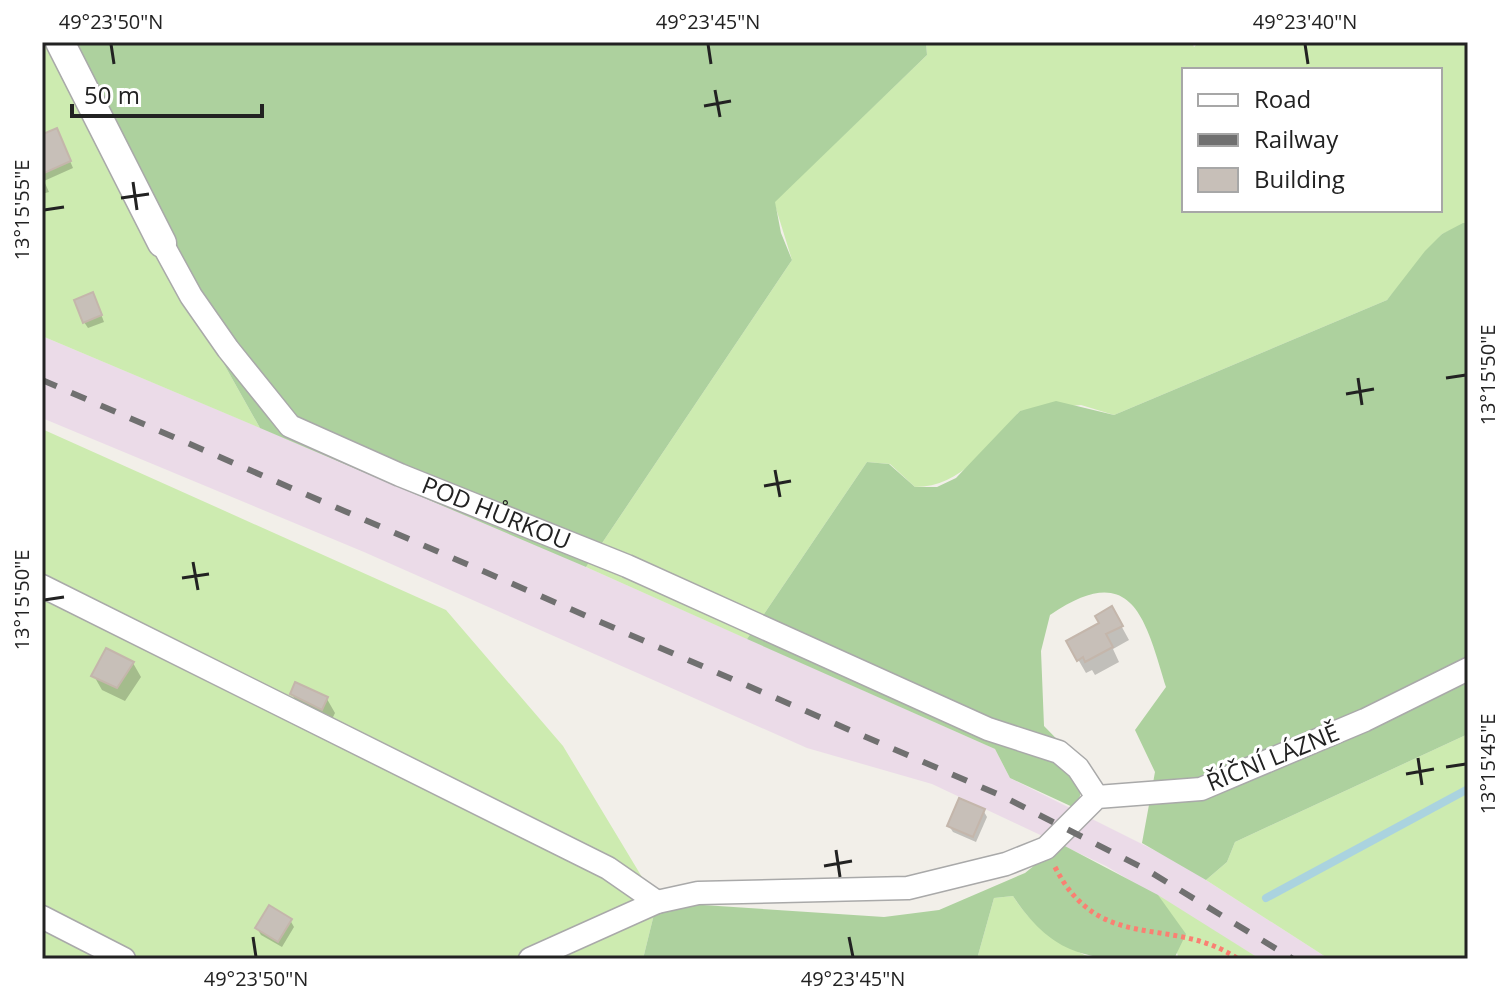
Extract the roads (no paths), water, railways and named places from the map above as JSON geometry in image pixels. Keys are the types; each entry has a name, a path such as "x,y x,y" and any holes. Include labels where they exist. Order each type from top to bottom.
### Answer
{"street":[{"name":"POD HŮRKOU","path":"60,42 191,296 228,349 290,426 400,475 627,566 988,729 1059,752 1078,768 1097,797"},
{"path":"42,586 608,868 657,902"},
{"name":"ŘÍČNÍ LÁZNĚ","path":"1097,797 1201,789 1365,720 1468,669"},
{"path":"530,959 657,902 698,893 908,888 1006,864 1046,848 1097,797"},
{"path":"42,917 124,959"}],"waterway":[{"path":"1266,898 1468,789"}],"railway":[{"path":"42,380 1002,796 1147,870 1293,959"}]}
